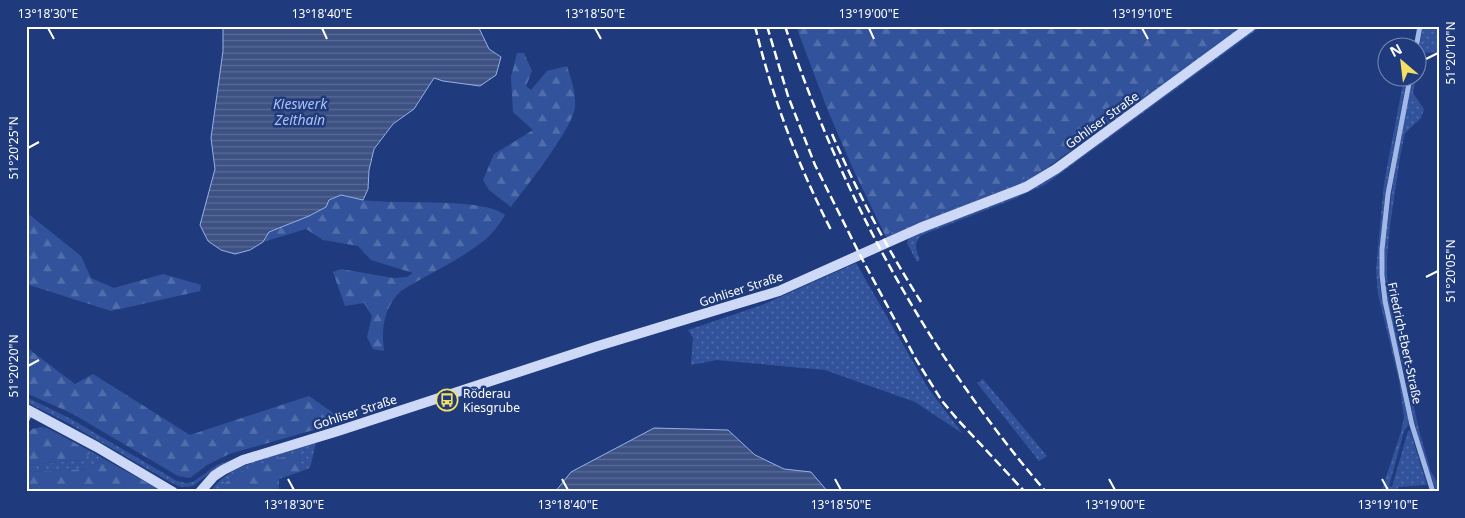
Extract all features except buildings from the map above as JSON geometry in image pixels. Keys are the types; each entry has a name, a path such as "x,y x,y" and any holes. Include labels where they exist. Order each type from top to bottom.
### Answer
{"main road":[{"name":"Gohliser Straße","path":"200,492 218,473 243,460 598,346 779,291 914,230 1019,190 1056,169 1251,26"},
{"path":"29,410 173,492"}],"street":[{"name":"Friedrich-Ebert-Straße","path":"1408,88 1388,194 1382,275 1385,301 1412,425 1433,492"},
{"path":"26,422 29,410"}],"green space":[{"path":"796,26 1240,26 1036,174 889,233 886,237 828,111"},
{"path":"1240,26 1245,26 1024,183 886,238 889,233 1036,174"},
{"path":"1258,26 1262,26 1046,184 1014,199 922,235 916,244 920,260 917,262 907,243 909,237 1045,182"},
{"path":"1423,26 1439,26 1439,52 1428,53 1428,38 1421,38"},
{"path":"517,53 524,53 532,71 526,86 531,90 547,71 567,66 574,91 575,107 572,117 558,143 511,207 489,190 483,180 494,154 533,130 513,112 511,77"},
{"path":"1402,88 1405,88 1388,178 1379,275 1381,295 1409,424 1404,431 1389,486 1392,487 1408,431 1410,430 1427,485 1398,487 1397,492 1381,492 1401,432 1404,417 1399,381 1378,294 1376,270 1384,183"},
{"path":"1411,88 1414,88 1413,93 1424,109 1421,118 1405,133 1390,226 1387,279 1392,291 1391,303 1419,430 1431,472 1439,484 1439,491 1437,491 1431,478 1418,437 1386,290 1384,270 1388,220"},
{"path":"341,195 360,200 478,206 494,209 505,215 492,233 476,247 401,291 395,297 385,318 383,334 384,351 373,349 367,337 372,316 364,303 345,306 333,272 341,269 393,278 407,277 413,273 371,260 358,246 323,240 306,229 263,242 269,232 309,216 326,207 329,200"},
{"path":"26,212 81,256 91,278 114,288 163,274 201,285 200,291 111,311 26,284"},
{"path":"856,263 928,388 962,433 915,402 825,370 717,360 691,365 693,338 688,330 762,305"},
{"path":"26,347 75,384 93,374 190,435 309,396 336,415 351,414 359,417 229,454 207,465 190,478 178,476 73,414 26,393"},
{"path":"983,379 1047,456 1039,461 977,383"},
{"path":"26,397 71,419 177,481 193,482 217,465 242,456 218,467 193,486 181,487 68,423 26,402"},
{"path":"47,428 92,452 81,460 26,465 26,435 32,429"},
{"path":"316,443 310,468 302,471 299,453 244,471 216,492 211,492 218,482 229,474 258,460"},
{"path":"92,452 104,459 84,469 26,472 26,465 81,460"},
{"path":"299,453 302,471 279,479 279,491 216,492 234,476 254,466"},
{"path":"104,459 160,490 159,492 26,492 26,472 84,469"}],"water":[{"name":"Kieswerk Zeithain","path":"223,26 478,26 489,49 501,57 496,75 480,86 434,78 414,109 393,124 374,149 369,170 368,189 363,200 341,195 329,200 326,207 269,232 263,242 250,250 235,254 221,250 208,241 200,225 215,169 211,138 223,51"},
{"path":"654,428 728,430 755,455 784,469 811,472 828,492 555,492 571,472"}],"railway":[{"path":"755,26 769,79 787,130 831,230"},
{"path":"767,26 788,96 815,165 860,255 917,361 942,401 1025,492"},
{"path":"785,26 808,90 834,152 862,213 893,272 926,329 963,385 1046,492"},
{"path":"832,134 873,220 921,302"}],"place":[{"name":"Röderau Kiesgrube","path":"447,400"}]}
